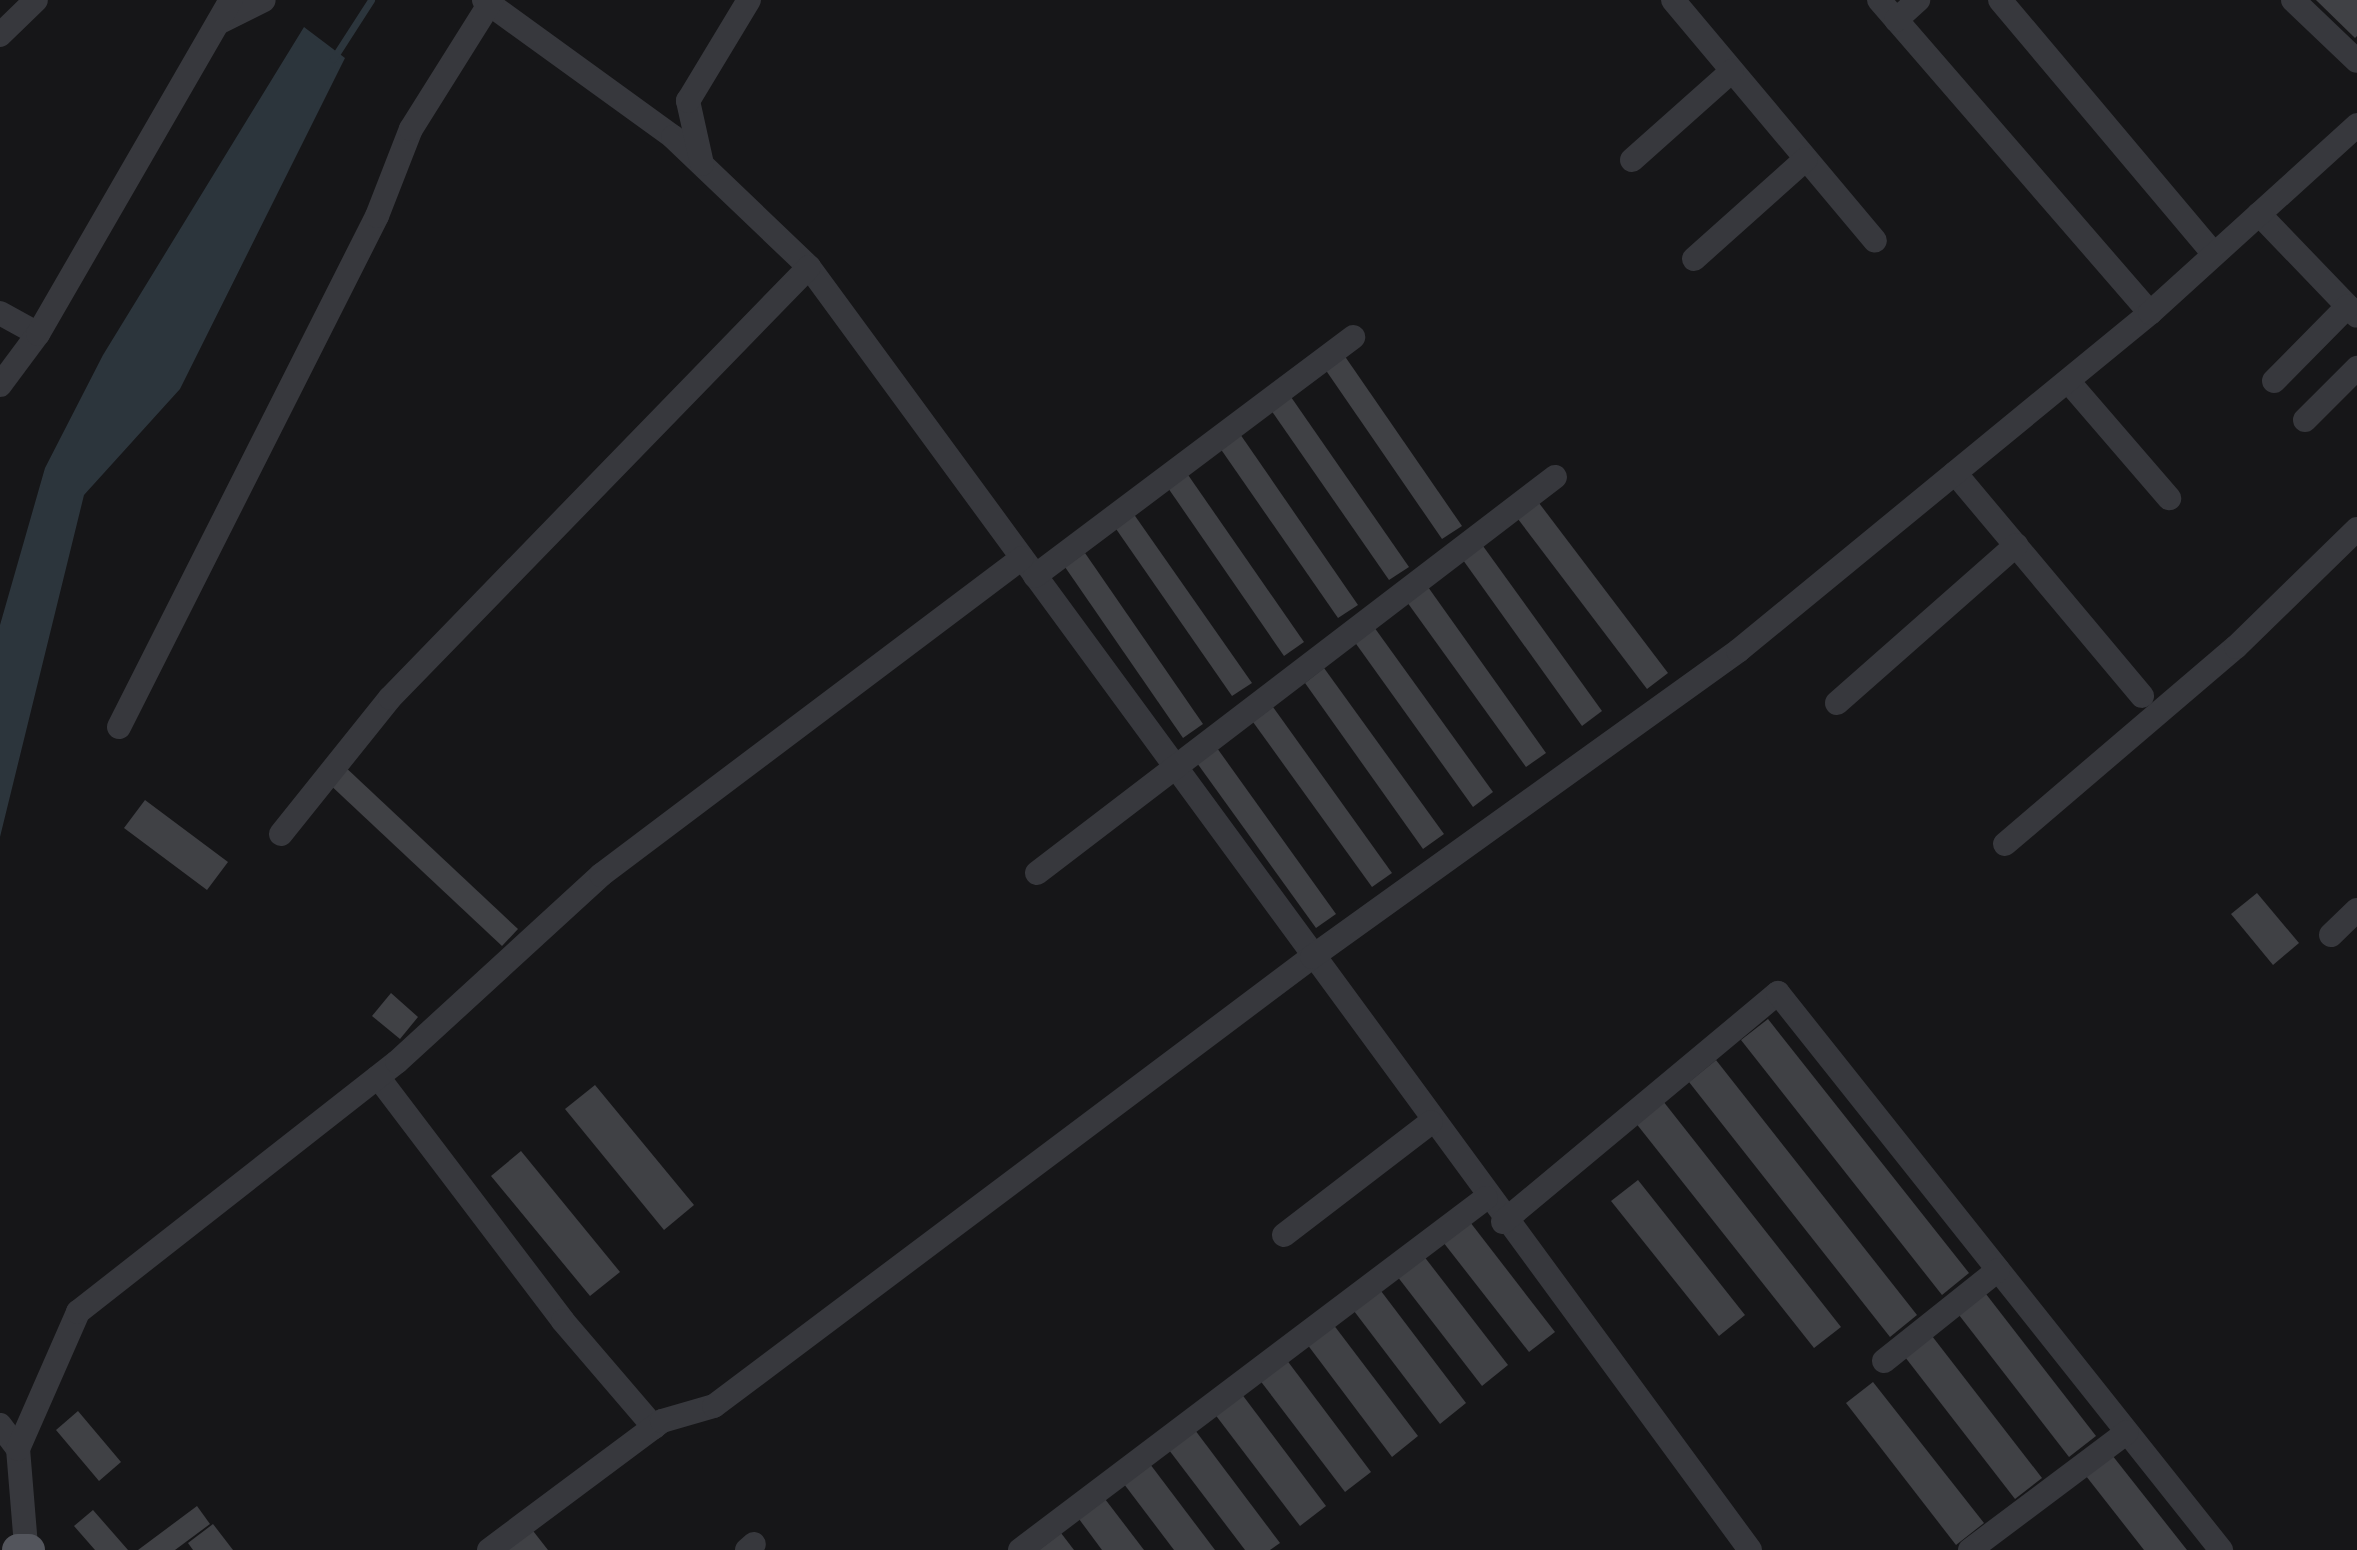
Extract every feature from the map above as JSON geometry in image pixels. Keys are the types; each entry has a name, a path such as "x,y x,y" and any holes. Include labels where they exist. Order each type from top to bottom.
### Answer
{"street":[{"path":"0,35 36,0"},
{"path":"0,385 38,334 231,0"},
{"path":"218,23 264,0"},
{"path":"702,164 688,101 749,0"},
{"path":"1673,0 1875,241"},
{"path":"1879,0 2150,313"},
{"path":"1896,20 1918,0"},
{"path":"2000,0 2213,253"},
{"path":"2293,0 2357,61"},
{"path":"119,727 377,216 411,129 489,2 702,164 809,267 1503,1222 1750,1550"},
{"path":"1632,160 1732,71"},
{"path":"489,1550 654,1427 714,1406 1312,957 1738,651 2150,313 2357,125"},
{"path":"1694,259 1806,159"},
{"path":"2259,214 2352,311 2274,381"},
{"path":"281,834 390,698 809,267"},
{"path":"0,313 38,334"},
{"path":"24,1549 18,1449 78,1312 378,1077 601,875 1353,337"},
{"path":"2305,420 2357,368"},
{"path":"2068,381 2169,498"},
{"path":"1955,473 2142,696"},
{"path":"1037,873 1176,770 1555,477"},
{"path":"2005,844 2236,647 2357,529"},
{"path":"1837,703 2016,545"},
{"path":"2331,935 2357,910"},
{"path":"1503,1222 1778,993 2221,1550"},
{"path":"378,1077 563,1321 654,1427"},
{"path":"1284,1235 1431,1122"},
{"path":"1020,1550 1486,1198"},
{"path":"1884,1361 1998,1270"},
{"path":"0,1425 18,1449"},
{"path":"1970,1550 2127,1432"}],"shaded area":[{"path":"304,27 345,58 180,389 84,495 0,837 0,625 45,468 103,355"}],"building":[{"path":"2316,0 2357,0 2357,36 2355,38"},
{"path":"1344,355 1462,526 1442,539 1325,369"},
{"path":"1291,397 1409,567 1389,580 1271,410"},
{"path":"1240,434 1358,605 1338,618 1220,448"},
{"path":"1186,472 1304,642 1284,656 1166,485"},
{"path":"1539,503 1668,673 1647,689 1518,519"},
{"path":"1133,513 1252,683 1232,696 1114,526"},
{"path":"1483,546 1602,711 1582,726 1463,560"},
{"path":"1085,553 1203,724 1183,738 1065,567"},
{"path":"1428,587 1546,753 1526,767 1407,602"},
{"path":"1374,627 1493,792 1473,807 1354,641"},
{"path":"1324,668 1444,834 1423,849 1305,683"},
{"path":"1273,707 1392,873 1372,887 1253,722"},
{"path":"1217,748 1336,914 1316,928 1197,763"},
{"path":"342,764 518,929 502,946 326,781"},
{"path":"145,800 228,862 207,890 124,828"},
{"path":"2257,893 2299,943 2273,965 2231,914"},
{"path":"391,993 418,1017 400,1039 372,1016"},
{"path":"1768,1019 1969,1273 1942,1295 1741,1040"},
{"path":"1716,1060 1917,1315 1890,1337 1689,1082"},
{"path":"595,1085 694,1205 664,1230 565,1109"},
{"path":"1663,1101 1841,1327 1814,1348 1635,1122"},
{"path":"521,1151 620,1272 590,1296 491,1176"},
{"path":"1638,1180 1745,1315 1719,1336 1611,1201"},
{"path":"1470,1222 1555,1332 1529,1352 1443,1242"},
{"path":"1423,1255 1508,1365 1482,1386 1397,1276"},
{"path":"1381,1291 1466,1403 1440,1424 1354,1311"},
{"path":"1986,1294 2096,1436 2069,1457 1959,1315"},
{"path":"1333,1324 1418,1436 1392,1457 1307,1344"},
{"path":"1932,1336 2042,1478 2015,1499 1905,1357"},
{"path":"1286,1359 1371,1472 1345,1492 1259,1379"},
{"path":"1873,1382 1984,1523 1956,1545 1846,1403"},
{"path":"1241,1393 1326,1506 1300,1526 1214,1413"},
{"path":"78,1411 121,1462 99,1481 56,1430"},
{"path":"1195,1430 1280,1543 1270,1550 1245,1550 1169,1450"},
{"path":"2112,1455 2187,1550 2144,1550 2086,1476"},
{"path":"1150,1464 1215,1550 1174,1550 1124,1484"},
{"path":"1105,1499 1144,1550 1102,1550 1079,1519"},
{"path":"197,1506 210,1524 175,1550 138,1550"},
{"path":"93,1510 128,1550 95,1550 74,1526"},
{"path":"213,1524 233,1550 193,1550 188,1543"},
{"path":"530,1527 548,1550 507,1550"},
{"path":"1061,1533 1074,1550 1039,1550"}],"waterway":[{"path":"333,59 371,0"}]}
